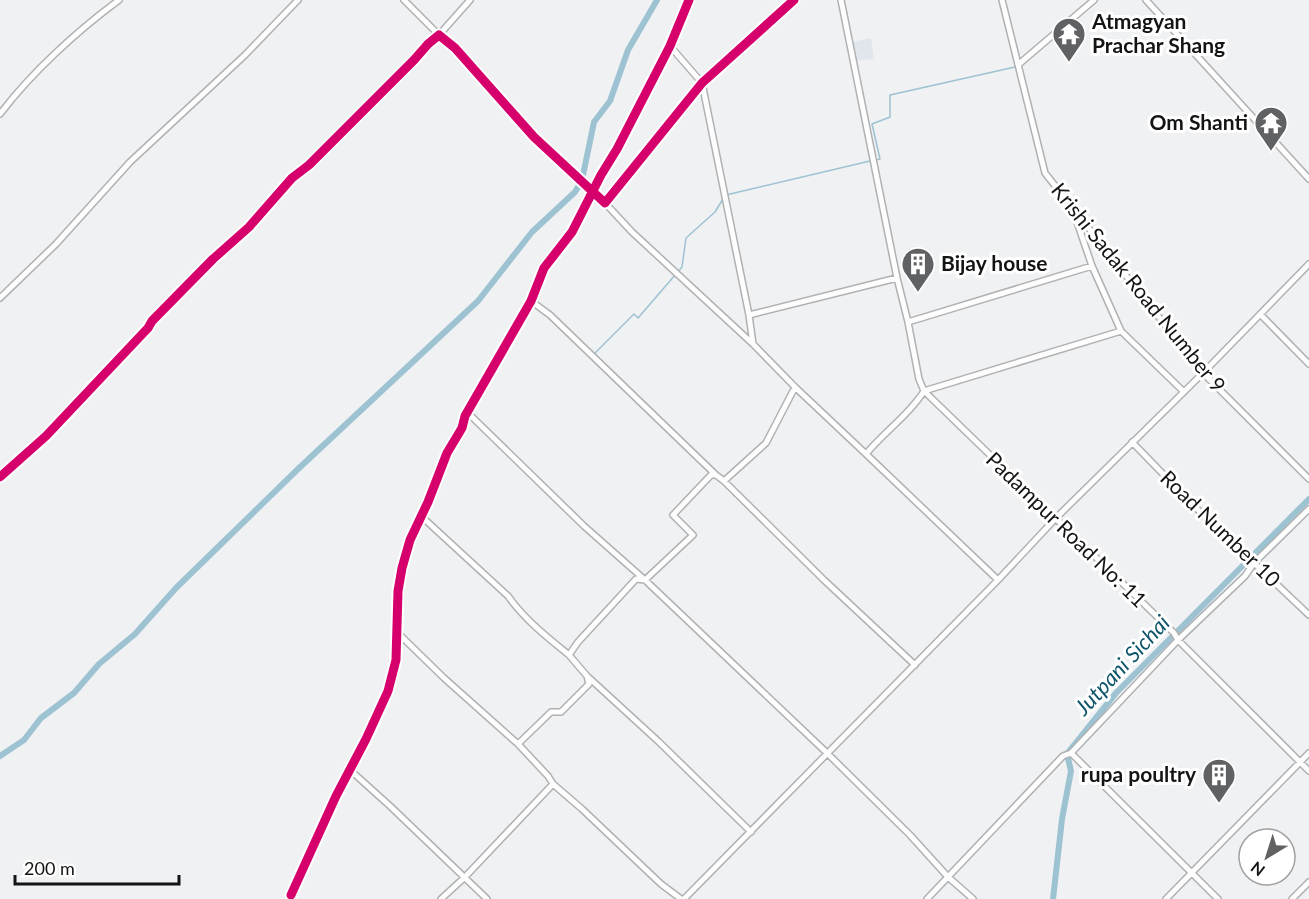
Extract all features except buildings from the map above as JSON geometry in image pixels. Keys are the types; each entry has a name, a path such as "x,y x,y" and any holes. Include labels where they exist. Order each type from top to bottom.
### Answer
{"street":[{"path":"0,114 54,55 119,0"},
{"path":"0,298 56,243 130,162 245,55 298,0"},
{"path":"404,0 455,48 534,136 612,208 632,232 753,344 796,388 998,580"},
{"path":"0,477 46,436 148,328 152,321 213,259 249,227 292,178 309,165 414,60 470,0"},
{"path":"291,895 388,691 396,660 398,591 402,568 410,540 447,453 531,301 544,268 572,232 601,175 617,150 670,46 689,0"},
{"path":"605,203 702,83 794,0"},
{"path":"842,0 897,278 919,379 924,391"},
{"name":"Krishi Sadak Road Number 9","path":"1002,0 1045,173 1203,373 1309,479"},
{"path":"1019,66 1094,0"},
{"path":"1146,0 1309,179"},
{"path":"670,46 702,83 753,344"},
{"path":"1077,214 1077,222 1092,266 1121,331 1184,392"},
{"path":"397,642 401,636 518,744 553,784 661,884 682,899 751,832 1055,519 1203,373 1309,264"},
{"path":"908,322 1092,266"},
{"path":"749,315 897,278"},
{"path":"531,301 550,315 915,665"},
{"path":"1260,315 1309,364"},
{"path":"866,454 924,391 1121,331"},
{"path":"724,482 766,443 796,388"},
{"name":"Padampur Road No: 11","path":"924,391 1174,633 1178,640 1309,771"},
{"path":"468,412 584,526 645,580 827,753 910,835 948,877 973,899"},
{"name":"Road Number 10","path":"1132,442 1196,508 1309,615"},
{"path":"568,655 636,579 645,580 693,536 674,515 711,475 716,475"},
{"path":"927,899 1063,756 1071,753 1178,640 1245,576 1254,563 1309,509"},
{"path":"421,516 508,596 515,606 568,655 587,676 659,742 751,832"},
{"path":"518,744 551,712 561,712 589,684 587,676"},
{"path":"1071,753 1218,899"},
{"path":"1166,899 1309,753"},
{"path":"350,770 487,899"},
{"path":"441,899 465,877 553,784"},
{"path":"1292,899 1309,882"}],"shaded area":[{"path":"871,38 874,59 856,61 852,42"}],"waterway":[{"path":"0,756 24,740 41,718 74,693 99,664 135,634 176,588 298,469 478,301 532,232 575,192 582,180 594,122 610,101 628,50 657,0"},
{"path":"1037,52 1065,28"},
{"path":"875,160 880,159 872,124 890,117 890,95 1015,67"},
{"path":"726,195 870,161"},
{"path":"595,353 634,314 638,318 682,267 686,238 715,212 723,199"},
{"name":"Jutpani Sichai","path":"1053,899 1062,819 1071,771 1067,754 1116,693 1309,499"}],"cycle path":[{"path":"291,895 336,796 388,691 396,660 398,591 402,568 410,540 447,453 462,428 465,416 531,301 544,268 572,232 617,149 670,46 689,0"},
{"path":"0,477 46,436 148,328 152,321 213,259 249,227 292,178 309,165 439,35 455,48 534,137 605,203 702,83 794,0"}],"place":[{"name":"Atmagyan Prachar Shang","path":"1069,63"},
{"name":"Om Shanti","path":"1271,152"},
{"name":"Bijay house","path":"918,293"},
{"name":"rupa poultry","path":"1219,804"}]}
